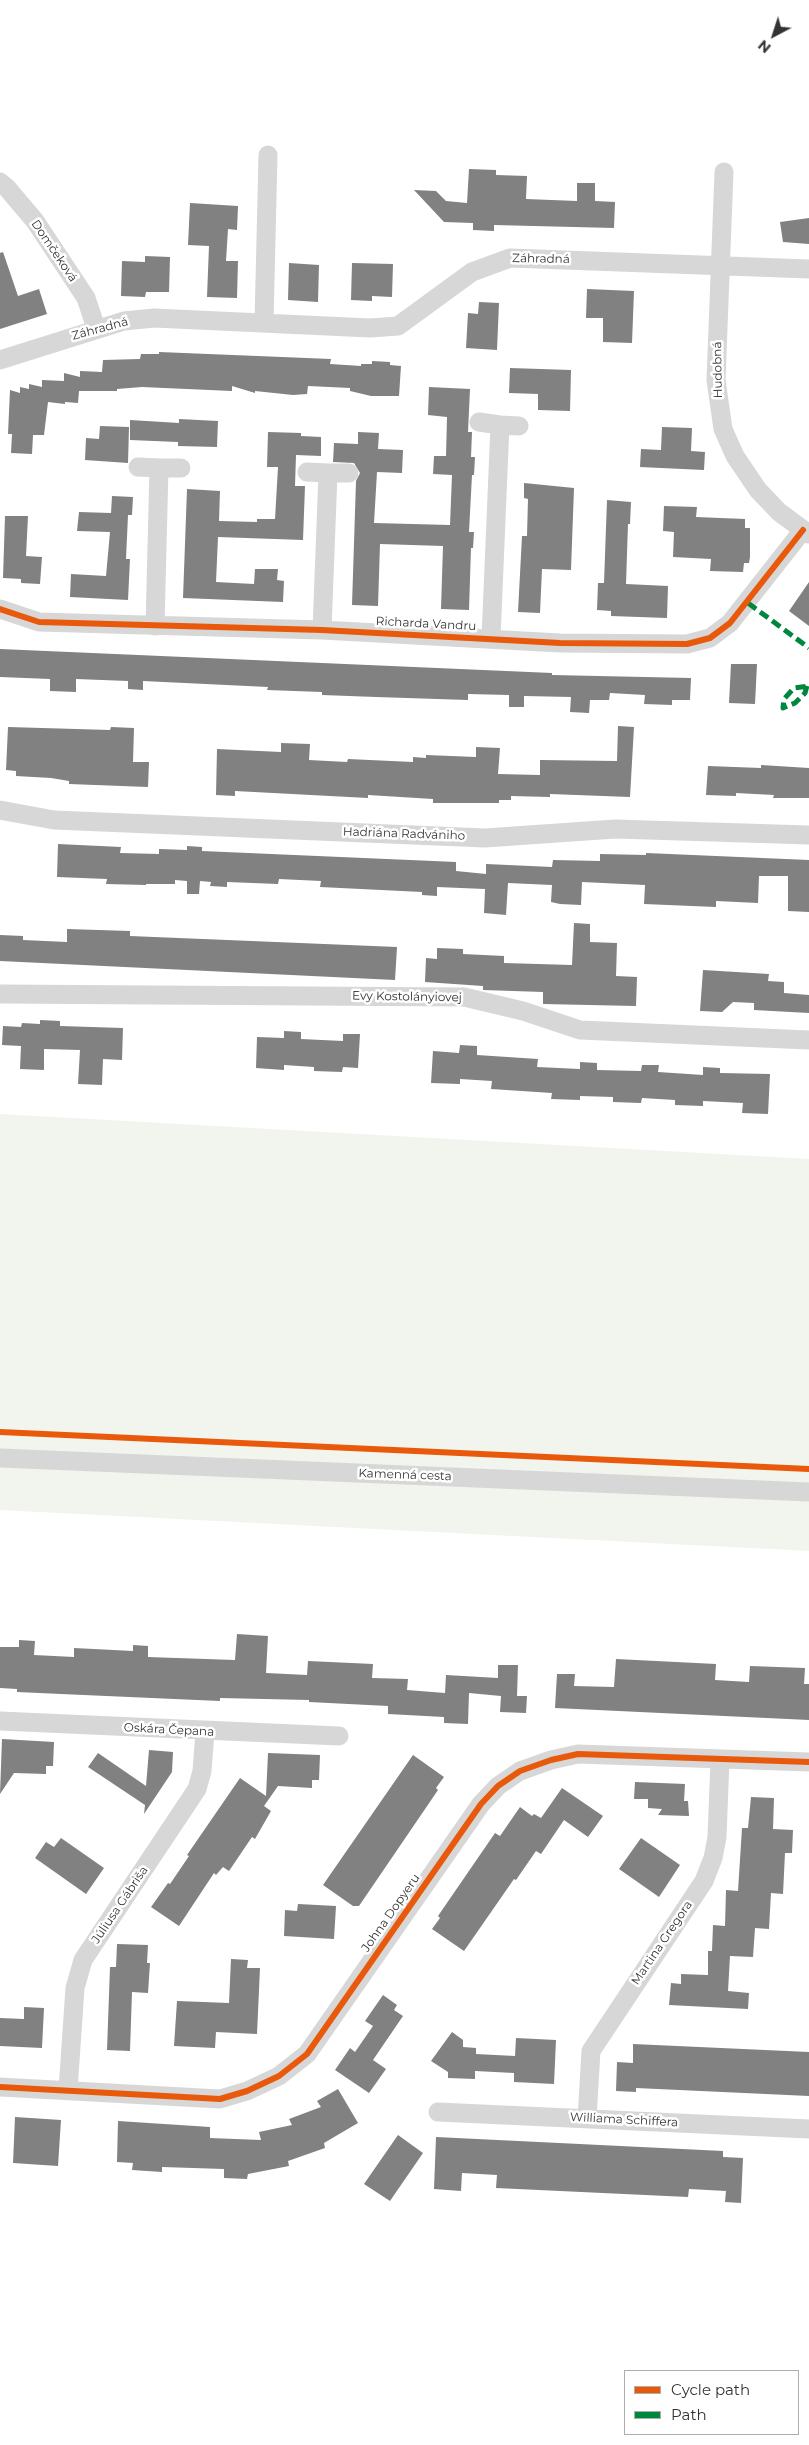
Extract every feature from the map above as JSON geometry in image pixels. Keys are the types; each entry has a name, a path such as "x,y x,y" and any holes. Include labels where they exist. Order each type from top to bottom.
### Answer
{"street":[{"path":"264,322 268,155"},
{"name":"Hudobná","path":"724,172 716,380 723,429 735,456 758,490 779,512 806,532"},
{"name":"Domčeková","path":"0,182 8,188 35,221 86,298 96,328"},
{"name":"Záhradná","path":"0,360 96,328 124,321 154,318 370,328 398,326 472,272 510,258 809,269"},
{"path":"479,422 519,426"},
{"path":"491,638 500,425"},
{"path":"138,467 181,468"},
{"path":"155,626 158,468"},
{"path":"307,472 349,473"},
{"path":"322,630 328,473"},
{"name":"Richarda Vandru","path":"0,608 40,622 322,630 570,643 686,644 702,640 724,629 737,616 806,532"},
{"name":"Hadriána Radvániho","path":"0,810 54,820 485,838 615,830 809,835"},
{"name":"Evy Kostolányiovej","path":"0,994 464,997 522,1011 580,1030 809,1040"},
{"name":"Kamenná cesta","path":"0,1458 809,1492"},
{"name":"Oskára Čepana","path":"0,1721 205,1732 339,1736"},
{"name":"Júliusa Gábriša","path":"68,2090 75,1988 83,1960 197,1789 202,1771 205,1732"},
{"name":"Johna Dopyeru","path":"0,2086 220,2099 247,2092 271,2080 307,2054 481,1804 498,1786 520,1771 551,1760 578,1754 809,1762"},
{"name":"Martina Gregora","path":"587,2119 591,2051 704,1881 710,1866 717,1836 720,1760"},
{"name":"Williama Schiffera","path":"438,2112 809,2129"}],"shaded area":[{"path":"0,1114 809,1159 809,1551 0,1510"}],"building":[{"path":"469,169 496,170 496,175 527,176 526,199 577,201 577,183 595,183 595,201 615,202 614,228 494,225 494,231 473,230 473,223 444,222 414,190 436,191 446,201 467,203"},
{"path":"190,203 238,206 237,230 228,229 226,261 238,261 237,298 207,297 209,246 188,245"},
{"path":"809,218 809,244 783,242 780,222"},
{"path":"3,252 18,296 39,289 47,314 0,329 0,253"},
{"path":"145,256 170,257 169,292 146,292 145,297 121,296 122,261 145,262"},
{"path":"289,263 319,265 318,302 288,300"},
{"path":"352,263 393,264 392,297 372,296 372,301 351,300"},
{"path":"587,289 634,291 632,343 603,342 603,318 586,318"},
{"path":"479,302 499,303 497,350 466,348 468,313 478,314"},
{"path":"159,352 331,359 330,364 361,366 361,364 372,364 372,361 390,362 390,365 401,366 399,396 371,396 350,391 350,388 308,386 307,394 293,395 255,391 255,393 232,386 232,391 142,387 117,389 117,391 79,391 78,403 48,402 44,435 33,435 32,454 11,453 12,434 8,434 10,390 20,393 20,387 29,389 29,384 42,387 42,380 64,381 64,373 80,377 80,371 102,372 103,360 140,359 141,354 159,354"},
{"path":"510,368 571,370 570,411 538,410 538,394 509,393"},
{"path":"429,387 470,389 468,432 472,432 471,457 475,457 474,475 472,475 469,532 474,532 473,548 471,548 469,610 441,609 443,546 380,544 378,606 352,605 356,481 360,473 354,463 333,462 334,443 358,444 358,432 379,433 378,449 403,450 402,473 377,472 374,523 450,525 452,475 433,474 434,456 446,456 447,417 428,415"},
{"path":"179,419 218,421 217,447 178,446 178,442 130,440 130,420 179,423"},
{"path":"100,426 129,427 128,463 85,460 86,438 99,439"},
{"path":"662,427 692,428 691,451 705,452 704,470 640,467 641,449 661,450"},
{"path":"268,432 301,433 301,436 321,437 321,456 296,455 295,486 305,486 303,540 218,537 216,582 254,584 255,569 278,569 277,580 284,581 283,602 183,598 187,489 220,491 219,521 257,522 257,519 275,519 278,467 267,467"},
{"path":"524,483 574,488 571,570 542,569 540,613 518,612 522,536 527,536 528,499 524,498"},
{"path":"112,496 133,497 132,515 128,515 126,559 130,559 128,600 70,597 71,574 106,576 110,532 77,531 79,512 111,513"},
{"path":"607,500 631,502 630,524 628,524 626,584 668,586 667,618 611,616 611,611 597,610 598,583 604,583"},
{"path":"664,506 697,507 696,517 745,519 745,528 750,528 750,557 749,563 744,563 743,572 710,571 711,559 673,557 674,532 663,531"},
{"path":"5,516 28,516 26,556 42,557 40,584 21,583 21,579 3,578"},
{"path":"809,582 809,626 789,611"},
{"path":"0,649 552,673 552,675 691,678 690,700 672,700 672,705 644,704 645,695 610,693 609,700 590,700 589,713 570,712 571,697 524,696 524,707 509,707 509,695 468,694 468,700 322,695 322,692 267,690 268,687 143,681 143,690 128,689 128,681 76,679 76,692 50,691 50,679 0,677"},
{"path":"731,664 757,664 755,704 729,703"},
{"path":"618,726 634,727 630,797 550,794 550,797 511,796 511,800 499,800 499,803 433,803 433,799 368,795 368,798 235,791 235,796 216,795 217,749 281,752 281,743 310,744 309,760 347,762 348,759 413,762 413,757 426,758 426,755 476,757 476,747 500,748 498,774 540,775 540,760 617,761"},
{"path":"8,727 110,730 111,727 134,728 133,762 149,762 148,787 69,784 69,781 51,778 16,776 16,771 6,770"},
{"path":"761,765 809,768 809,798 773,798 774,795 736,793 736,796 706,795 708,766 761,768"},
{"path":"58,844 121,847 120,853 159,854 159,849 187,850 187,846 202,847 202,851 456,862 456,871 486,874 486,864 552,867 553,860 600,861 600,854 646,855 646,853 809,860 809,912 788,911 788,876 759,876 758,903 716,901 716,907 644,904 645,885 582,882 581,905 560,904 551,902 552,885 508,883 506,915 484,913 485,889 437,887 437,896 422,895 422,892 320,887 321,881 279,879 278,884 227,882 227,887 210,886 211,882 200,881 199,894 187,894 187,881 175,880 175,884 106,884 107,879 57,877"},
{"path":"574,923 590,924 590,942 617,943 616,976 637,977 636,1006 543,1004 543,992 483,990 483,986 425,982 426,958 437,959 437,948 463,949 463,954 504,956 504,963 572,965"},
{"path":"67,929 130,931 130,936 397,947 395,980 0,961 0,935 23,936 23,940 67,942"},
{"path":"703,970 769,974 768,981 784,982 784,993 809,995 809,1013 754,1010 754,1003 733,1002 722,1012 700,1011"},
{"path":"40,1020 60,1021 60,1026 123,1028 122,1060 103,1059 102,1085 78,1084 80,1050 44,1049 44,1070 20,1069 21,1046 2,1045 3,1026 21,1027 22,1023 40,1024"},
{"path":"284,1031 301,1032 301,1039 343,1041 343,1034 360,1034 358,1068 343,1067 342,1072 314,1071 314,1067 284,1065 284,1070 256,1068 257,1037 284,1038"},
{"path":"460,1045 477,1046 477,1055 538,1059 537,1067 580,1069 580,1062 597,1063 597,1070 641,1071 642,1065 659,1065 658,1072 703,1075 703,1067 720,1068 720,1073 770,1074 768,1114 742,1113 743,1103 703,1101 703,1106 675,1105 675,1100 642,1098 641,1103 613,1102 613,1097 580,1096 580,1100 551,1099 552,1093 491,1089 492,1081 460,1079 460,1084 431,1083 433,1051 459,1053"},
{"path":"237,1634 268,1636 266,1673 307,1675 308,1661 373,1664 372,1678 408,1679 407,1690 445,1693 446,1675 498,1678 498,1665 518,1665 517,1696 527,1696 526,1713 500,1712 501,1696 469,1693 468,1724 444,1723 444,1717 388,1714 388,1706 309,1702 309,1700 220,1698 220,1701 17,1692 17,1689 0,1688 0,1647 19,1647 19,1640 35,1641 34,1655 74,1657 74,1648 133,1651 133,1645 148,1646 148,1657 235,1660"},
{"path":"616,1659 716,1664 715,1680 749,1682 750,1666 805,1668 804,1684 809,1684 809,1720 555,1708 557,1674 575,1674 574,1686 614,1687"},
{"path":"2,1739 54,1742 53,1766 46,1766 46,1774 14,1773 0,1794"},
{"path":"149,1750 173,1752 172,1772 144,1814 145,1805 88,1767 98,1753 146,1786"},
{"path":"268,1753 320,1755 319,1780 312,1780 312,1788 278,1786 264,1806 271,1811 255,1839 252,1837 229,1871 223,1867 216,1875 214,1873 179,1926 151,1907 168,1883 170,1884 189,1856 187,1855 240,1778 266,1796"},
{"path":"413,1755 444,1777 436,1788 438,1790 359,1906 353,1906 323,1885"},
{"path":"635,1782 685,1784 684,1801 688,1801 689,1816 658,1815 662,1809 648,1808 648,1799 634,1799"},
{"path":"562,1788 603,1816 588,1837 564,1820 541,1854 536,1851 516,1880 514,1879 464,1951 432,1929 440,1918 438,1916 495,1833 500,1836 520,1807 532,1816 534,1814 541,1818"},
{"path":"751,1797 774,1798 773,1829 793,1830 792,1853 785,1853 783,1894 771,1893 769,1929 755,1928 753,1957 730,1956 728,1991 749,1993 748,2009 669,2005 671,1983 681,1984 681,1974 708,1975 708,1951 712,1951 713,1925 725,1926 726,1890 738,1891 742,1828 748,1828"},
{"path":"61,1838 104,1868 86,1894 35,1858 46,1842 54,1847"},
{"path":"641,1838 680,1865 659,1897 619,1869"},
{"path":"298,1904 336,1906 334,1939 284,1936 285,1910 297,1911"},
{"path":"117,1944 148,1945 147,1963 150,1963 148,1993 132,1992 130,2051 107,2050 110,1967 116,1967"},
{"path":"231,1959 248,1960 247,1968 260,1968 257,2034 216,2032 215,2048 174,2046 177,2001 229,2003"},
{"path":"383,1995 397,2005 394,2010 403,2016 373,2060 386,2069 369,2093 335,2070 350,2048 355,2052 373,2026 365,2021"},
{"path":"24,2007 44,2008 42,2048 0,2046 0,2018 24,2019"},
{"path":"452,2032 463,2040 463,2047 476,2048 476,2054 515,2056 516,2038 556,2040 554,2084 514,2082 514,2073 475,2071 475,2079 448,2078 448,2072 431,2061"},
{"path":"633,2044 809,2052 809,2096 636,2088 636,2092 616,2091 617,2062 633,2063"},
{"path":"338,2089 358,2123 324,2143 325,2148 288,2161 289,2166 248,2174 247,2179 224,2178 224,2169 162,2167 162,2172 132,2170 133,2163 117,2162 118,2121 210,2127 210,2138 261,2140 259,2132 292,2125 289,2119 321,2107 317,2101"},
{"path":"15,2117 61,2120 58,2166 13,2163"},
{"path":"398,2135 423,2153 390,2201 364,2184"},
{"path":"436,2137 723,2151 723,2157 743,2158 741,2203 725,2202 726,2191 689,2189 688,2197 496,2188 497,2175 462,2173 461,2191 434,2189"}],"marked path":[{"path":"748,603 809,648"},
{"path":"807,686 805,693 795,703 783,708 784,699 794,688 809,686"}],"cycle path":[{"path":"0,609 39,622 322,630 560,643 687,644 710,638 730,623 803,530"},
{"path":"0,1432 809,1469"},
{"path":"0,2087 220,2099 247,2091 279,2076 307,2054 481,1804 498,1786 520,1771 551,1760 578,1754 809,1762"}]}
